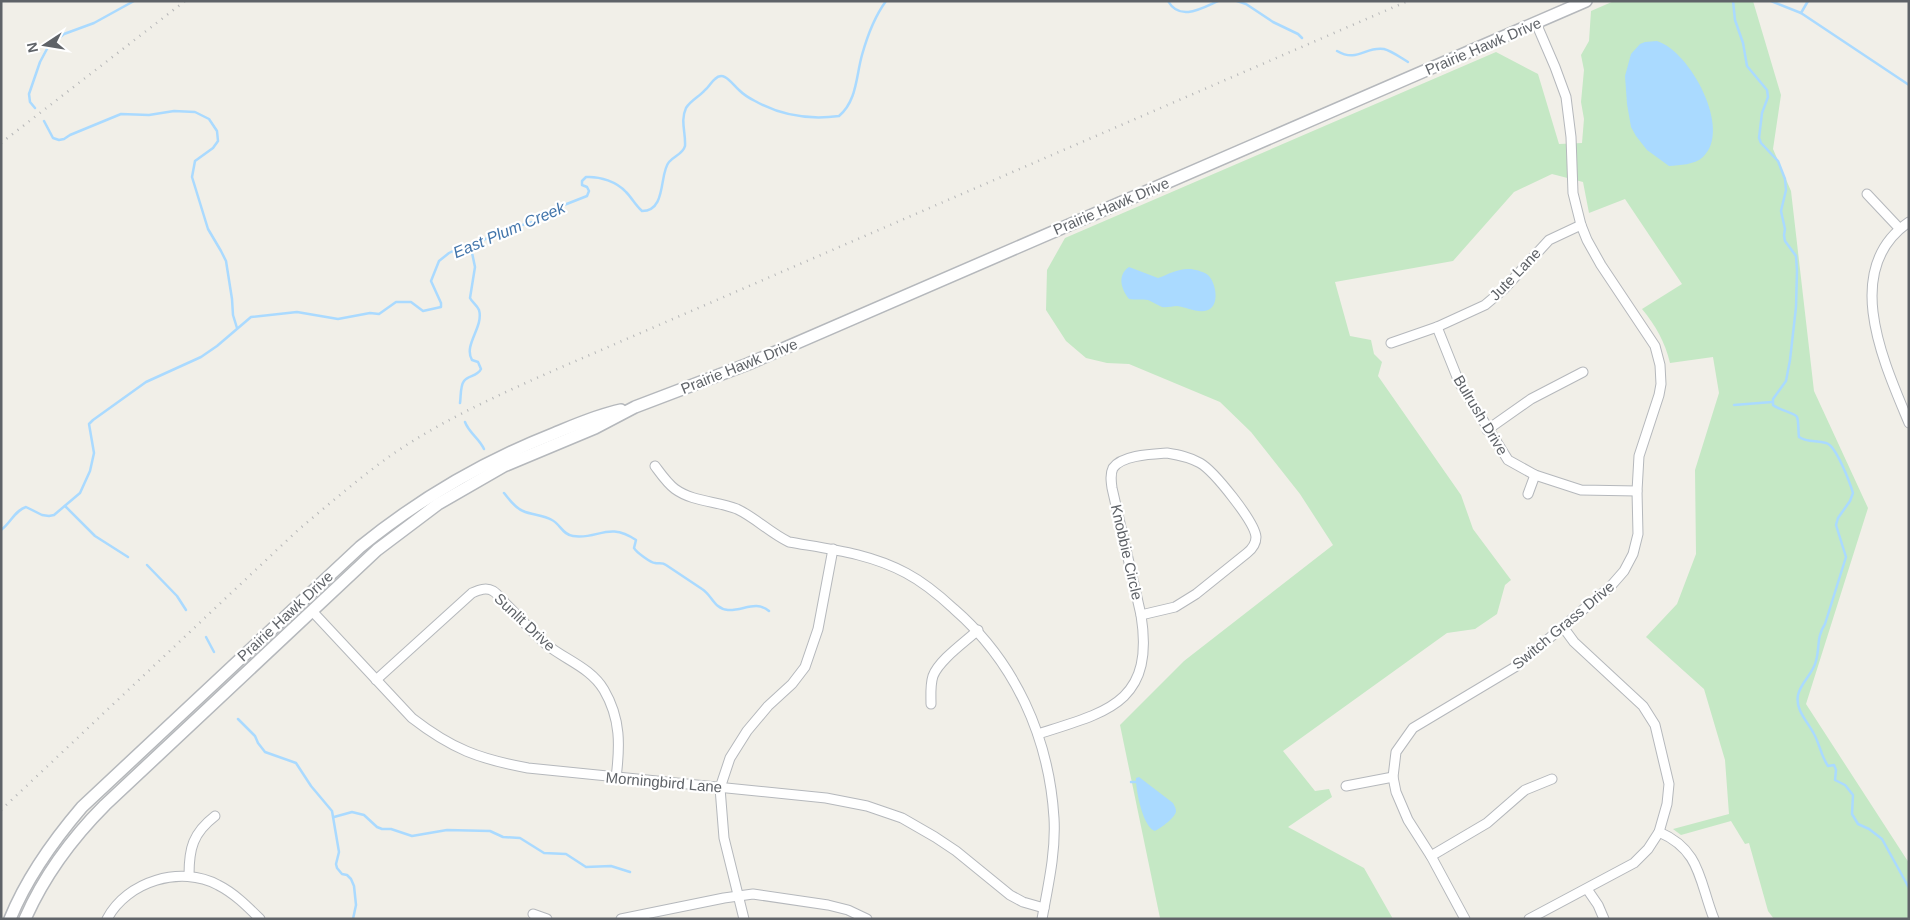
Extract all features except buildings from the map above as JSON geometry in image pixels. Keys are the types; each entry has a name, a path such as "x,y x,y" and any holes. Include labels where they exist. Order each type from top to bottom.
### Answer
{"street":[{"name":"Prairie Hawk Drive","path":"25,919 58,860 88,822 377,550 424,513 449,497 504,466 595,428 635,408 748,364 1586,1"},
{"name":"Switch Grass Drive","path":"1465,919 1431,856 1408,820 1396,792 1393,778 1396,752 1413,728 1515,668 1610,587 1627,566 1633,554 1638,534 1637,491 1639,456 1661,384 1659,356 1650,338 1593,252 1581,225 1572,182 1569,111 1562,82 1536,23"},
{"path":"1867,194 1899,228"},
{"path":"1909,222 1899,228 1884,250 1873,276 1872,296 1875,326 1881,352 1909,422"},
{"name":"Jute Lane","path":"1391,343 1437,327 1485,305 1504,289 1549,240 1581,225"},
{"name":"Bulrush Drive","path":"1437,327 1459,382 1487,430 1508,460 1535,475 1581,490 1637,491"},
{"path":"1487,430 1531,399 1583,372"},
{"name":"Prairie Hawk Drive","path":"10,919 35,869 82,807 360,547 415,505 461,476 488,462 593,417 635,408"},
{"name":"Knobbie Circle","path":"1154,454 1179,455 1202,464 1212,473 1252,525 1256,539 1253,547 1247,554 1196,594 1175,607 1141,615 1114,499 1111,473 1118,462 1124,460 1154,454"},
{"path":"654,466 675,490 688,496 737,510 789,542 869,557 906,573 928,587 978,630 1014,681 1027,707 1038,734 1050,782 1054,818 1051,870 1042,919"},
{"path":"1528,494 1535,475"},
{"path":"744,919 724,838 720,788 730,758 747,731 768,706 792,684 804,667 818,629 833,549"},
{"name":"Sunlit Drive","path":"376,680 472,593 479,589 493,591 542,640 584,668 604,690 613,710 619,735 620,750 616,778"},
{"name":"Morningbird Lane","path":"312,610 412,718 430,732 469,753 486,759 528,768 826,798 868,806 902,818 949,846 1010,896 1044,908"},
{"path":"1038,734 1097,715 1111,708 1124,697 1135,682 1141,668 1144,638 1141,615"},
{"path":"1529,919 1634,863 1648,849 1659,832 1667,804 1669,784 1655,726 1643,706 1574,642 1563,627"},
{"path":"931,704 932,682 939,666 978,630"},
{"path":"1346,786 1393,778"},
{"path":"1431,856 1486,823 1526,790 1552,779"},
{"path":"189,876 189,858 192,844 198,832 215,816"},
{"path":"1659,832 1672,838 1688,852 1696,864 1714,919"},
{"path":"107,919 115,906 138,888 162,878 189,876 217,884 232,893 260,919"},
{"path":"1587,889 1598,905 1604,919"},
{"path":"621,919 738,895 753,894 828,905 848,910 867,919"},
{"path":"533,914 547,919"}],"green space":[{"path":"1614,1 1753,1 1781,95 1773,149 1791,191 1814,391 1868,508 1806,704 1909,863 1909,919 1774,919 1768,911 1749,843 1745,844 1731,821 1681,835 1673,829 1729,814 1725,760 1704,689 1646,637 1677,604 1696,554 1695,470 1719,393 1713,357 1670,363 1659,334 1642,309 1682,284 1625,199 1589,213 1583,182 1552,174 1514,192 1453,261 1335,282 1350,336 1371,340 1374,354 1382,362 1378,376 1461,495 1473,529 1511,580 1505,585 1497,614 1475,629 1447,633 1283,751 1315,791 1329,789 1332,797 1288,827 1364,868 1393,919 1160,918 1120,725 1184,661 1333,545 1300,494 1251,432 1220,402 1129,364 1107,363 1086,358 1066,341 1046,310 1047,270 1065,238 1496,52 1538,74 1559,144 1582,143 1584,119 1581,102 1584,70 1581,55 1589,41 1591,11"}],"water":[{"path":"1657,41 1670,48 1694,75 1704,93 1710,111 1713,129 1711,145 1703,157 1691,163 1669,166 1647,150 1631,127 1625,76 1631,54 1640,44"},
{"path":"1129,267 1158,278 1182,269 1203,272 1209,276 1215,289 1214,304 1208,310 1196,311 1177,306 1162,307 1148,300 1129,299 1122,287 1122,278 1125,270"},
{"path":"1139,777 1173,803 1176,809 1171,819 1155,831 1147,823 1141,810 1136,782 1136,778"}],"waterway":[{"path":"35,108 30,102 29,94 40,62 48,47 64,34 94,23 134,1"},
{"name":"East Plum Creek","path":"1,530 15,514 26,507 42,515 54,515 80,493 90,471 94,453 89,424 93,420 146,382 201,357 251,317 297,312 338,319 370,313 379,314 396,302 411,302 423,311 441,307 431,281 439,261 455,250 471,248 495,233 536,221 559,207 587,196 589,191 587,187 582,185 582,181 586,177 608,180 622,188 642,211 650,209 659,198 666,167 685,146 683,122 686,108 718,77 725,77 746,96 774,110 806,117 839,116 853,96 866,41 886,1"},
{"path":"1168,1 1179,11 1185,12 1192,12 1218,1"},
{"path":"1237,1 1246,4 1302,38"},
{"path":"1733,1 1735,20 1743,43 1747,66 1767,90 1768,97 1762,113 1759,138 1761,143 1778,161 1785,179 1786,190 1781,211 1785,229 1784,235 1785,241 1796,256 1796,307 1790,360 1786,381 1773,399 1773,405 1797,417 1799,437 1830,445 1842,465 1853,493 1850,501 1838,518 1836,525 1846,557 1825,624 1820,634 1814,666 1798,695 1798,706 1816,738 1828,766 1834,765 1836,770 1835,780 1845,785 1853,795 1852,814 1858,824 1869,829 1882,839 1909,888"},
{"path":"1771,1 1801,13 1909,85"},
{"path":"1801,13 1808,1"},
{"path":"1337,51 1356,55 1372,50 1384,49 1408,62"},
{"path":"44,121 53,138 59,140 121,114 149,115 174,111 195,112 209,119 217,131 218,141 213,148 195,161 192,177 208,229 226,261 233,315 237,328"},
{"path":"460,403 461,389 464,381 481,369 478,362 472,360 470,354 470,348 480,316 478,308 470,298 475,267 471,248"},
{"path":"1734,405 1772,402"},
{"path":"465,422 484,449"},
{"path":"504,493 520,510 552,520 564,532 570,535 582,537 610,531 618,532 636,540 634,548 640,555 653,563 666,565 705,592 723,609 734,610 759,606 769,611"},
{"path":"65,506 95,536 128,557"},
{"path":"147,565 177,596 186,610"},
{"path":"206,637 214,652"},
{"path":"238,719 255,736 265,752 296,763 311,786 332,811 339,852 337,868 342,874 347,875 351,879 354,886 356,905 353,919"},
{"path":"1131,782 1136,782"},
{"path":"334,817 352,812 364,815 377,827 391,829 412,836 447,830 490,831 503,837 520,838 544,853 566,854 586,867 611,866 630,872"}],"railway":[{"path":"1,143 185,1"},
{"path":"1,810 298,530 390,456 447,421 548,373 1408,1"}]}
